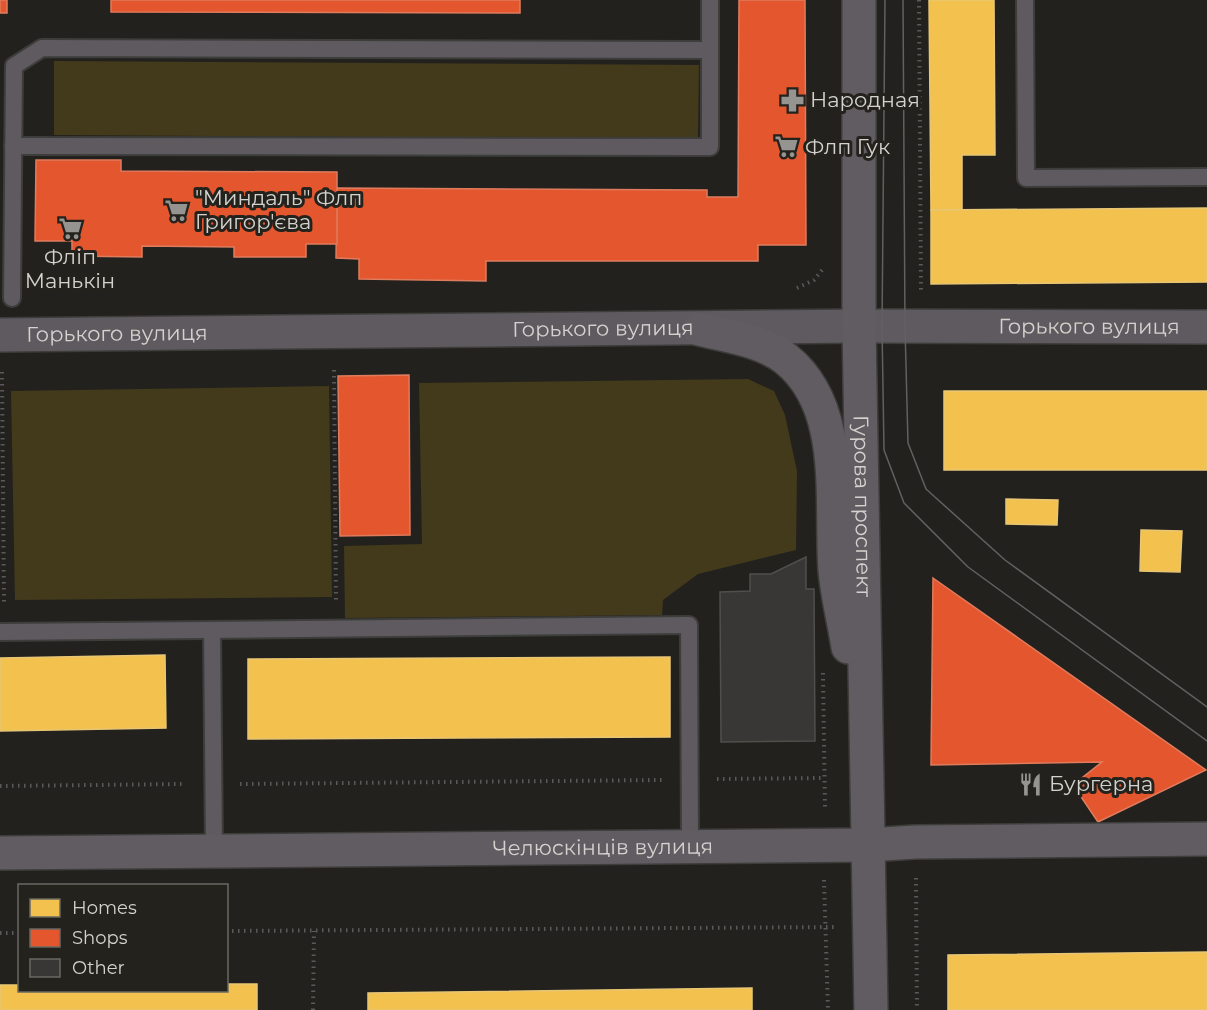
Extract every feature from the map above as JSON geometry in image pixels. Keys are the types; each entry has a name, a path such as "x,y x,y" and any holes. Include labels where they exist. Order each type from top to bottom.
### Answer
{"main road":[{"name":"Гурова проспект","path":"859,0 859,326 871,1010"},
{"path":"699,328 761,345 784,357 804,375 821,405 830,438 836,572 866,749"},
{"name":"Челюскінців вулиця","path":"0,853 868,845 915,842 1207,839"}],"street":[{"name":"Горького вулиця","path":"0,334 859,326 1207,327"}],"lane":[{"path":"13,146 710,147 710,0"},
{"path":"1025,0 1026,178 1207,177"},
{"path":"12,298 14,66 42,48 710,50"},
{"path":"2,632 688,625 690,846"},
{"path":"212,630 213,851"}],"path":[{"path":"919,0 922,327"},
{"path":"334,370 337,629"},
{"path":"2,372 2,632"},
{"path":"823,672 825,778 823,845 828,1010"},
{"path":"0,786 825,778"},
{"path":"915,842 917,1010"},
{"path":"228,931 870,927"},
{"path":"313,1010 314,931"},
{"path":"0,933 18,933"}],"shaded area":[{"path":"54,61 699,65 698,139 54,135"},
{"path":"748,379 774,391 785,415 797,471 796,550 698,574 663,600 662,615 345,618 344,546 422,544 419,383"},
{"path":"329,386 332,597 15,600 11,391"}],"building: Homes":[{"path":"929,0 994,0 995,155 962,155 962,210 931,210"},
{"path":"1207,208 1207,282 931,284 931,210"},
{"path":"944,391 1207,391 1207,470 944,470"},
{"path":"1006,499 1058,500 1057,525 1006,524"},
{"path":"1141,530 1182,531 1180,572 1140,571"},
{"path":"165,655 166,728 0,731 0,658"},
{"path":"670,657 670,737 248,739 248,659"},
{"path":"1207,952 1207,1010 948,1010 948,955"},
{"path":"228,984 257,984 257,1010 0,1010 0,985 18,985 18,992 228,992"},
{"path":"752,988 752,1010 368,1010 368,993"}],"building: Shops":[{"path":"0,0 7,0 7,13 0,13"},
{"path":"111,0 520,0 520,13 111,12"},
{"path":"739,0 805,0 806,245 758,245 758,261 486,261 486,281 359,279 359,259 336,258 337,188 707,190 707,197 738,197"},
{"path":"36,160 121,160 121,171 337,172 337,244 306,244 306,257 234,257 234,247 142,246 142,257 72,256 72,241 35,241"},
{"path":"409,375 410,535 340,536 338,376"},
{"path":"933,578 1206,770 1098,822 1073,785 1102,762 931,765"}],"building: Other":[{"path":"806,557 806,589 814,589 815,741 721,742 720,592 750,591 750,574 771,574"}],"tram line":[{"path":"885,0 882,327 884,450 904,503 968,567 1207,741"},
{"path":"903,0 908,443 926,489 1005,560 1207,707"}],"place":[{"name":"Народная","path":"792,100"},
{"name":"Флп Гук","path":"787,147"},
{"name":"\"Миндаль\" Флп Григор'єва","path":"177,210"},
{"name":"Фліп Манькін","path":"70,229"},
{"name":"Бургерна","path":"1031,784"}]}
